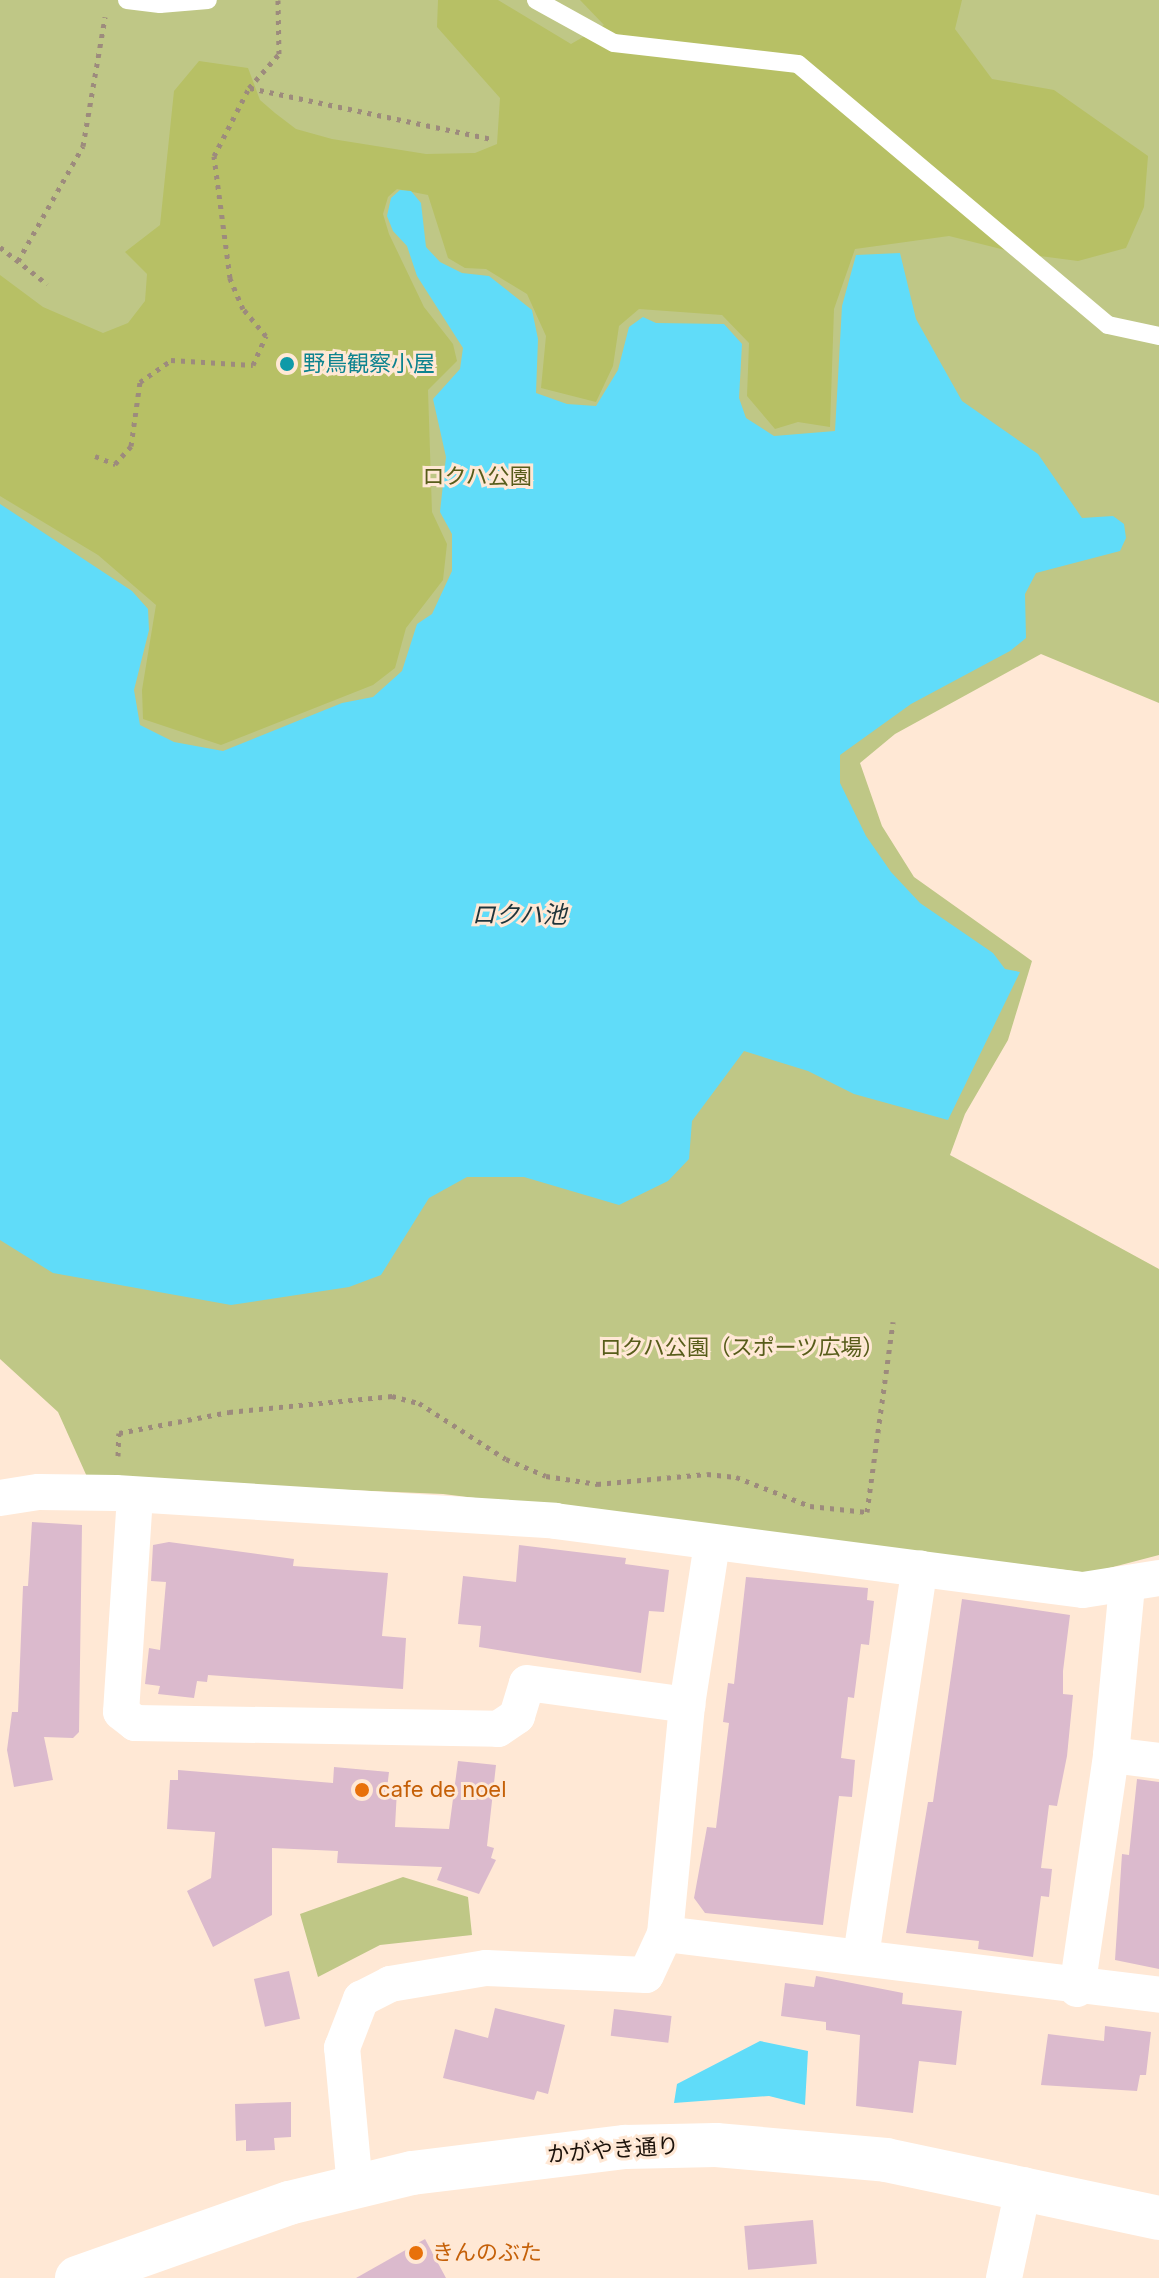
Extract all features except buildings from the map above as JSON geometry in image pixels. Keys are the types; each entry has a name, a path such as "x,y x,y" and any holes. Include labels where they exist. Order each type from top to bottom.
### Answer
{"street":[{"path":"0,1498 39,1492 126,1494 555,1521 712,1544 1083,1590 1143,1581 1111,1755 1077,1989"},
{"path":"126,1494 121,1712 135,1723 498,1729 517,1716 527,1683 687,1705"},
{"path":"355,2187 342,2048 361,1999 390,1984 486,1968 646,1975 665,1934 687,1705 712,1544"},
{"path":"861,1956 920,1568"},
{"path":"1111,1755 1159,1761"},
{"path":"665,1934 861,1956 1077,1989 1159,1995"},
{"name":"かがやき通り","path":"77,2278 289,2203 355,2187 492,2160 716,2145 886,2160 1024,2185 1159,2218"},
{"path":"1004,2278 1024,2185"}],"lane":[{"path":"127,0 208,0"},
{"path":"536,0 614,43 798,64 1108,325 1159,336"}],"path":[{"path":"18,261 83,146 108,0"},
{"path":"95,456 115,464 131,446 140,382 171,360 253,365 266,336 243,309 230,278 214,156 249,88 279,54 278,0"},
{"path":"249,88 492,139"},
{"path":"0,247 47,284"},
{"path":"126,1494 119,1433 229,1412 392,1396 427,1407 506,1459 546,1476 597,1484 722,1475 810,1506 867,1512 893,1322"}],"green space":[{"name":"ロクハ公園","path":"0,0 1159,0 1159,703 1041,654 895,734 860,763 882,826 914,877 1032,961 1008,1040 965,1114 950,1155 1159,1269 1159,1555 1090,1573 443,1494 88,1479 58,1412 0,1359"},
{"path":"438,0 498,0 571,44 604,25 580,0 962,0 955,29 992,79 1054,90 1148,156 1144,207 1126,248 1078,261 1017,253 949,236 855,249 834,309 830,427 798,422 775,429 747,396 749,343 722,315 639,309 619,326 613,366 596,402 541,388 546,336 527,294 486,269 465,268 448,258 428,195 397,189 388,197 383,214 389,234 424,307 453,344 457,361 428,390 432,512 447,544 443,580 406,628 395,668 373,685 221,745 143,719 142,690 156,605 98,555 0,496 0,275 43,307 103,333 128,323 145,301 147,274 125,252 160,225 174,91 199,61 248,68 260,100 296,129 332,139 426,154 475,153 497,144 500,98 437,27"},
{"path":"403,1877 468,1897 472,1935 380,1945 318,1977 300,1914"}],"water":[{"name":"ロクハ池","path":"400,190 411,191 421,203 426,247 440,262 462,273 489,276 532,310 538,339 536,393 567,404 596,406 618,370 629,327 643,317 656,323 724,324 742,344 739,398 746,418 774,436 835,431 842,306 856,255 900,253 916,319 962,401 1038,454 1082,518 1113,516 1124,524 1126,538 1120,551 1036,573 1025,594 1026,638 1010,651 911,704 840,755 840,783 866,836 891,872 920,903 993,953 1005,969 1020,972 948,1120 854,1094 808,1071 744,1051 692,1121 689,1159 668,1181 619,1205 524,1177 467,1177 429,1198 381,1275 349,1287 231,1305 53,1273 0,1240 0,504 132,591 148,609 149,630 134,690 140,725 174,742 223,751 342,703 373,697 402,671 417,624 432,614 452,571 452,534 440,512 446,457 433,399 460,369 463,348 417,276 407,246 393,231 387,216 391,198"},
{"path":"760,2041 808,2051 805,2105 769,2096 674,2103 677,2084"}],"place":[{"name":"野鳥観察小屋","path":"287,364"},
{"name":"cafe de noel","path":"362,1790"},
{"name":"きんのぶた","path":"416,2253"}],"park label":[{"name":"ロクハ公園（スポーツ広場）","path":"742,1348"}]}
